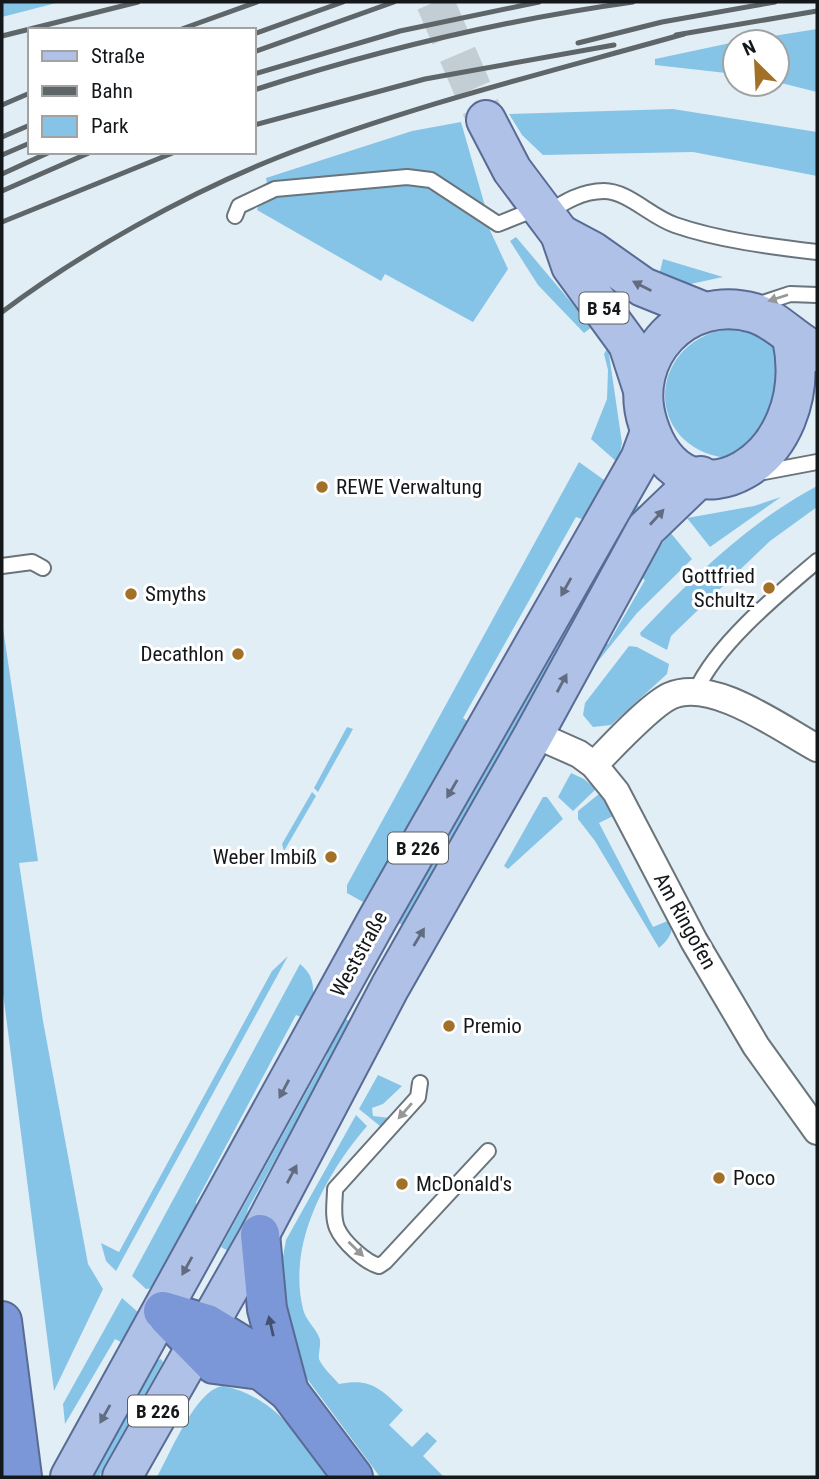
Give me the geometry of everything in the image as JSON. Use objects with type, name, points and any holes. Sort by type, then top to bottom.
[{"type":"highway","points":[[260,1234],[275,1381]]},
{"type":"highway","points":[[163,1311],[201,1335],[243,1346],[354,1477]]},
{"type":"highway","points":[[2,1321],[22,1477]]},
{"type":"main road","name":"B 54","points":[[485,120],[500,151],[548,218],[571,266],[628,344],[642,387]]},
{"type":"main road","name":"B 54","points":[[548,218],[643,288],[723,311],[766,318],[804,345],[802,357],[809,380],[812,421],[790,452],[764,472],[733,480],[701,476],[667,456],[650,432],[643,410],[642,387],[646,367],[661,341],[686,320],[723,311]]},
{"type":"main road","name":"Weststraße","points":[[70,1477],[384,908],[640,459],[650,432]]},
{"type":"main road","name":"Weststraße","points":[[122,1477],[260,1234],[390,987],[534,734],[646,529],[701,476]]},
{"type":"street","points":[[594,765],[667,697],[696,691],[730,701],[817,748]]},
{"type":"street","name":"Am Ringofen","points":[[534,734],[565,746],[594,765],[616,792],[694,941],[756,1046],[817,1131]]},
{"type":"lane","points":[[235,216],[239,206],[275,189],[407,177],[431,180],[498,224],[548,218],[570,198],[605,191],[626,195],[647,213],[676,226],[817,252]]},
{"type":"lane","points":[[723,311],[790,294],[817,295]]},
{"type":"lane","points":[[764,472],[817,461]]},
{"type":"lane","points":[[696,691],[705,671],[775,596],[817,561]]},
{"type":"lane","points":[[2,566],[32,562],[43,568]]},
{"type":"lane","points":[[420,1083],[418,1097],[335,1189],[337,1230],[349,1243],[371,1264],[379,1266],[488,1151]]},
{"type":"green space","points":[[2,2],[60,2],[2,17]]},
{"type":"green space","points":[[817,29],[817,92],[791,86],[791,33]]},
{"type":"green space","points":[[721,45],[721,72],[655,65],[655,59]]},
{"type":"green space","points":[[673,109],[817,132],[817,176],[693,152],[543,155],[522,135],[509,114]]},
{"type":"green space","points":[[461,122],[487,213],[436,175],[424,172],[267,183],[266,178],[412,131]]},
{"type":"green space","points":[[408,183],[427,185],[488,226],[508,269],[473,322],[385,274],[381,281],[257,210],[260,200],[301,192]]},
{"type":"green space","points":[[516,237],[592,327],[584,333],[538,285],[510,241]]},
{"type":"green space","points":[[663,259],[723,277],[681,286],[657,284]]},
{"type":"green space","points":[[725,329],[755,334],[779,351],[790,417],[725,458],[699,450],[680,435],[669,416],[665,395],[669,374],[680,354],[699,339]]},
{"type":"green space","points":[[608,347],[622,443],[618,463],[591,439],[607,399],[608,370],[604,354]]},
{"type":"green space","points":[[579,462],[607,482],[584,520],[576,517],[463,718],[470,723],[363,902],[347,893],[347,885]]},
{"type":"green space","points":[[817,486],[817,507],[770,541],[671,636],[667,650],[641,636],[640,633],[660,612],[722,552],[768,517]]},
{"type":"green space","points":[[781,497],[710,547],[687,518],[754,506]]},
{"type":"green space","points":[[633,502],[641,508],[557,648],[520,733],[410,930],[394,920]]},
{"type":"green space","points":[[670,532],[692,559],[637,613],[586,676],[602,642],[608,644],[645,580],[640,576]]},
{"type":"green space","points":[[2,622],[38,861],[19,863],[43,1021],[88,1264],[103,1289],[54,1391],[2,985]]},
{"type":"green space","points":[[629,646],[637,647],[669,664],[667,674],[611,725],[593,727],[583,715],[585,703]]},
{"type":"green space","points":[[347,727],[353,729],[318,792],[314,788]]},
{"type":"green space","points":[[571,773],[596,789],[573,811],[558,797]]},
{"type":"green space","points":[[312,792],[316,796],[284,851],[282,844]]},
{"type":"green space","points":[[599,794],[615,815],[599,823],[653,927],[670,920],[670,936],[659,948],[595,841],[578,819],[578,811]]},
{"type":"green space","points":[[543,797],[547,797],[563,819],[508,869],[504,866]]},
{"type":"green space","points":[[288,956],[116,1271],[106,1261],[101,1243],[119,1252],[272,971]]},
{"type":"green space","points":[[300,964],[310,976],[313,990],[306,1019],[296,1015],[196,1202],[197,1215],[159,1287],[146,1289],[132,1276]]},
{"type":"green space","points":[[337,1014],[351,1022],[248,1209],[244,1226],[230,1252],[221,1247],[327,1055]]},
{"type":"green space","points":[[378,1075],[402,1086],[383,1104],[372,1108],[373,1116],[390,1118],[380,1126],[359,1109]]},
{"type":"green space","points":[[356,1115],[367,1126],[337,1166],[305,1235],[299,1284],[303,1309],[319,1337],[319,1359],[325,1369],[339,1384],[360,1383],[375,1387],[403,1410],[389,1425],[412,1447],[427,1432],[437,1441],[423,1456],[444,1477],[380,1477],[302,1372],[276,1264],[282,1262],[286,1240]]},
{"type":"green space","points":[[122,1298],[139,1313],[127,1345],[115,1339],[65,1424],[63,1404]]},
{"type":"green space","points":[[161,1359],[163,1362],[99,1477],[87,1477],[155,1361]]},
{"type":"green space","points":[[223,1386],[241,1391],[272,1409],[298,1434],[332,1477],[157,1477],[194,1410],[203,1398]]},
{"type":"tunnel","points":[[435,2],[486,120]]},
{"type":"railway","points":[[34,28],[138,2]]},
{"type":"railway","points":[[185,28],[257,2]]},
{"type":"railway","points":[[256,33],[343,2]]},
{"type":"railway","points":[[256,51],[394,2]]},
{"type":"railway","points":[[256,73],[400,31],[539,2]]},
{"type":"railway","points":[[256,89],[347,62],[489,27],[633,2]]},
{"type":"railway","points":[[578,43],[662,22],[775,2]]},
{"type":"railway","points":[[676,35],[817,11]]},
{"type":"railway","points":[[2,36],[28,30]]},
{"type":"railway","points":[[2,312],[100,246],[208,188],[279,157],[429,106],[684,34]]},
{"type":"railway","points":[[256,124],[425,79],[614,45]]},
{"type":"railway","points":[[2,105],[28,94]]},
{"type":"railway","points":[[2,137],[28,126]]},
{"type":"railway","points":[[2,155],[28,144]]},
{"type":"railway","points":[[2,174],[46,154]]},
{"type":"railway","points":[[2,191],[86,154]]},
{"type":"railway","points":[[2,222],[170,154]]},
{"type":"place","name":"REWE Verwaltung","points":[[322,487]]},
{"type":"place","name":"Gottfried Schultz","points":[[769,588]]},
{"type":"place","name":"Smyths","points":[[131,594]]},
{"type":"place","name":"Decathlon","points":[[238,654]]},
{"type":"place","name":"Weber Imbiß","points":[[331,857]]},
{"type":"place","name":"Premio","points":[[449,1026]]},
{"type":"place","name":"Poco","points":[[719,1178]]},
{"type":"place","name":"McDonald's","points":[[402,1184]]}]
